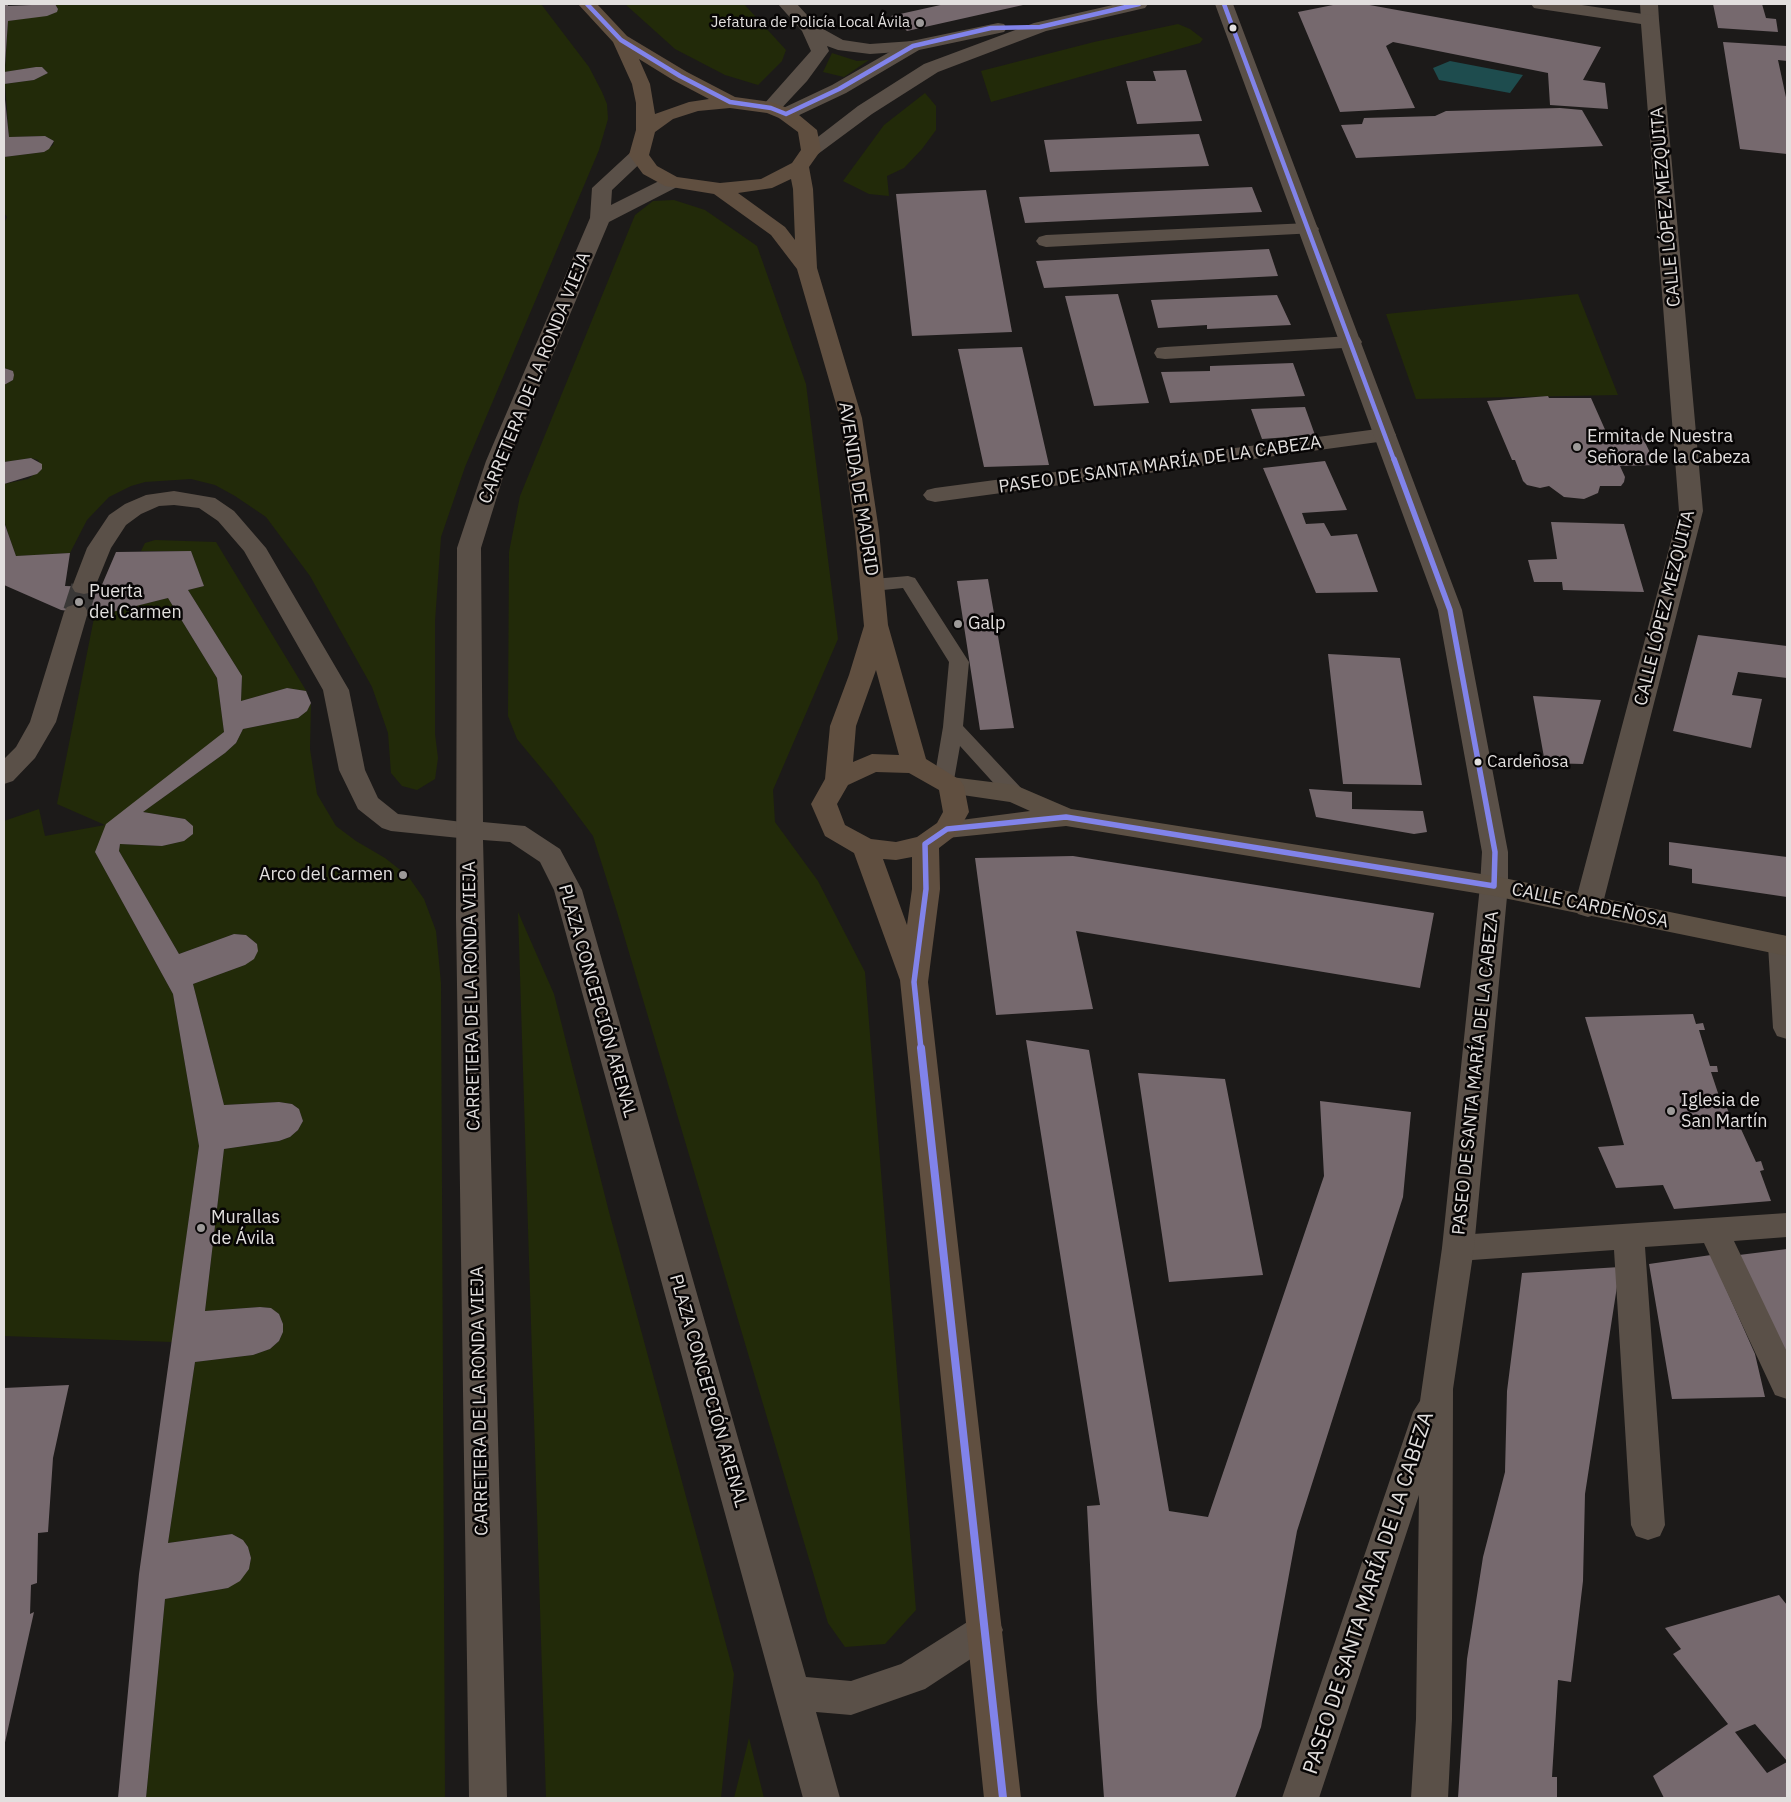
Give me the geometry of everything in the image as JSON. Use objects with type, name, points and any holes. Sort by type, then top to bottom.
[{"type":"highway","points":[[587,4],[621,40],[680,76],[730,102],[779,111],[808,130],[811,150],[799,167],[765,184],[720,189],[672,182],[650,170],[639,155],[646,130],[645,103],[641,84],[621,40]]},
{"type":"highway","points":[[646,130],[666,115],[688,108],[730,102]]},
{"type":"highway","name":"AVENIDA DE MADRID","points":[[799,167],[803,189],[806,268],[851,418],[873,585],[876,625],[914,764]]},
{"type":"highway","name":"AVENIDA DE MADRID","points":[[720,189],[778,230],[806,268]]},
{"type":"highway","name":"AVENIDA DE MADRID","points":[[838,779],[843,726],[862,675],[876,625]]},
{"type":"highway","points":[[872,762],[914,764],[947,783],[956,812],[947,829],[925,844],[896,851],[865,848],[834,830],[824,804],[838,779],[872,762]]},
{"type":"highway","points":[[925,844],[926,888],[914,982],[1003,1798]]},
{"type":"highway","points":[[865,848],[914,982]]},
{"type":"main road","name":"CALLE CARDEÑOSA","points":[[947,783],[1015,794],[1066,816],[1494,886],[1588,907],[1785,946]]},
{"type":"main road","name":"CALLE CARDEÑOSA","points":[[947,829],[1066,816]]},
{"type":"street","points":[[787,4],[810,29],[838,45],[870,49],[913,46],[991,28],[1040,27]]},
{"type":"street","points":[[811,150],[865,110],[930,68],[1040,27],[1139,4]]},
{"type":"street","name":"PASEO DE SANTA MARÍA DE LA CABEZA","points":[[1224,4],[1450,610],[1495,852],[1494,886],[1458,1248],[1437,1389],[1434,1719],[1430,1798]]},
{"type":"street","points":[[1540,4],[1650,12]]},
{"type":"street","name":"CALLE LÓPEZ MEZQUITA","points":[[1588,907],[1691,511],[1650,12]]},
{"type":"street","points":[[779,111],[800,77],[820,51],[810,29]]},
{"type":"street","points":[[779,111],[839,89],[913,46]]},
{"type":"street","name":"CARRETERA DE LA RONDA VIEJA","points":[[488,1798],[469,830],[469,548],[497,461],[600,218],[602,188],[639,155]]},
{"type":"street","points":[[600,218],[672,182]]},
{"type":"street","points":[[1046,241],[1308,229]]},
{"type":"street","points":[[1165,353],[1350,342]]},
{"type":"street","name":"PASEO DE SANTA MARÍA DE LA CABEZA","points":[[936,495],[1385,435]]},
{"type":"street","name":"PLAZA CONCEPCIÓN ARENAL","points":[[84,587],[99,548],[117,520],[133,509],[154,500],[174,498],[207,503],[226,516],[254,548],[336,690],[352,770],[368,803],[391,822],[516,833],[550,856],[568,890],[822,1798]]},
{"type":"street","points":[[4,775],[26,752],[43,722],[76,612]]},
{"type":"street","points":[[1785,946],[1787,1028]]},
{"type":"street","name":"PASEO DE SANTA MARÍA DE LA CABEZA","points":[[1458,1248],[1787,1225]]},
{"type":"street","points":[[1713,1230],[1787,1385]]},
{"type":"street","points":[[1629,1236],[1648,1525]]},
{"type":"street","name":"PASEO DE SANTA MARÍA DE LA CABEZA","points":[[1301,1798],[1437,1389]]},
{"type":"street","points":[[793,1693],[851,1698],[912,1677],[985,1630]]},
{"type":"lane","points":[[873,585],[908,582],[959,662],[947,783]]},
{"type":"lane","points":[[953,727],[1015,794]]},
{"type":"green space","points":[[55,4],[541,4],[589,67],[602,92],[607,104],[608,119],[599,150],[465,467],[441,537],[435,621],[435,734],[438,758],[435,779],[417,790],[402,786],[391,773],[388,733],[372,687],[310,576],[266,517],[235,496],[215,485],[191,479],[145,482],[131,486],[109,497],[87,520],[70,553],[16,556],[4,521],[4,484],[28,479],[42,469],[38,460],[31,458],[4,462],[4,385],[13,380],[13,371],[4,368],[4,223],[7,217],[4,213],[4,157],[44,152],[53,145],[54,141],[45,136],[9,137],[5,84],[34,80],[48,73],[42,67],[5,72],[8,21],[53,14],[58,9]]},
{"type":"green space","points":[[625,4],[744,4],[786,50],[782,61],[758,85],[725,75],[675,49]]},
{"type":"green space","points":[[1178,24],[1190,29],[1203,39],[1200,43],[991,102],[981,71],[1094,42]]},
{"type":"green space","points":[[832,53],[857,61],[869,60],[844,77],[823,72]]},
{"type":"green space","points":[[925,93],[936,106],[936,130],[922,149],[904,168],[887,176],[889,196],[869,194],[843,181],[884,125]]},
{"type":"green space","points":[[674,200],[705,210],[757,246],[806,384],[838,639],[773,790],[775,822],[818,881],[865,972],[916,1610],[885,1644],[845,1647],[828,1623],[593,836],[552,781],[517,739],[508,716],[509,552],[520,496],[635,215],[653,201]]},
{"type":"green space","points":[[1578,294],[1618,395],[1416,399],[1386,314]]},
{"type":"green space","points":[[155,540],[216,542],[310,697],[306,691],[287,688],[241,701],[242,676],[188,590],[204,586],[191,551],[141,551],[145,543]]},
{"type":"green space","points":[[168,598],[217,678],[224,732],[95,852],[173,994],[199,1146],[172,1342],[4,1336],[4,821],[39,809],[45,836],[105,825],[57,804],[95,613],[104,614]]},
{"type":"green space","points":[[311,703],[310,749],[317,794],[336,826],[356,841],[385,858],[408,876],[424,899],[436,931],[441,983],[445,1798],[146,1798],[165,1599],[228,1588],[249,1569],[251,1558],[248,1547],[243,1540],[232,1534],[168,1543],[195,1362],[253,1355],[270,1349],[279,1341],[283,1332],[283,1324],[279,1314],[270,1308],[205,1311],[224,1149],[279,1141],[290,1137],[298,1130],[303,1121],[299,1109],[292,1104],[279,1102],[224,1105],[193,984],[245,965],[257,944],[246,935],[234,934],[179,954],[119,851],[120,844],[162,846],[184,841],[193,834],[193,826],[185,819],[143,812],[225,753],[236,743],[243,729],[298,718],[307,711]]},
{"type":"green space","points":[[518,912],[554,994],[609,1212],[734,1674],[721,1798],[546,1798]]},
{"type":"green space","points":[[749,1738],[764,1798],[734,1798]]},
{"type":"water","points":[[1450,61],[1523,75],[1510,93],[1439,80],[1433,68]]},
{"type":"building","points":[[4,4],[8,4],[8,6],[55,4],[58,9],[57,12],[47,16],[8,21],[5,65]]},
{"type":"building","name":"Jefatura de Policía Local Ávila","points":[[945,4],[1023,5],[907,31],[891,16]]},
{"type":"building","points":[[1338,4],[1364,4],[1601,47],[1583,80],[1605,83],[1608,109],[1550,105],[1548,73],[1393,42],[1386,46],[1415,108],[1340,112],[1298,12]]},
{"type":"building","points":[[1713,4],[1762,4],[1766,18],[1776,19],[1778,32],[1718,28]]},
{"type":"building","points":[[1723,42],[1787,46],[1787,61],[1778,60],[1787,102],[1787,154],[1740,149]]},
{"type":"building","points":[[42,67],[48,73],[34,80],[4,84],[4,72]]},
{"type":"building","points":[[1186,70],[1202,121],[1137,124],[1126,81],[1156,81],[1153,71]]},
{"type":"building","points":[[4,90],[9,137],[45,136],[54,141],[49,149],[44,152],[4,157]]},
{"type":"building","points":[[1560,108],[1582,110],[1603,146],[1356,158],[1341,125],[1362,124],[1364,118],[1435,116],[1446,111]]},
{"type":"building","points":[[1199,134],[1209,166],[1050,172],[1044,140]]},
{"type":"building","points":[[1252,187],[1262,212],[1025,223],[1019,197]]},
{"type":"building","points":[[986,190],[1012,332],[912,336],[896,194]]},
{"type":"building","points":[[1269,249],[1278,276],[1044,288],[1036,261]]},
{"type":"building","points":[[1118,294],[1149,403],[1094,406],[1065,296]]},
{"type":"building","points":[[1277,295],[1291,325],[1207,329],[1207,325],[1158,328],[1151,300]]},
{"type":"building","points":[[1022,347],[1049,465],[984,467],[958,349]]},
{"type":"building","points":[[1293,363],[1305,396],[1170,403],[1161,372],[1210,371],[1210,366]]},
{"type":"building","points":[[4,368],[13,371],[14,375],[13,380],[4,385]]},
{"type":"building","name":"Ermita de Nuestra Señora de la Cabeza","points":[[1548,396],[1549,398],[1591,398],[1607,434],[1640,432],[1656,465],[1620,466],[1625,477],[1621,486],[1600,486],[1598,493],[1584,499],[1564,497],[1549,486],[1540,488],[1527,485],[1523,481],[1515,460],[1512,460],[1487,401]]},
{"type":"building","points":[[1305,407],[1315,435],[1262,439],[1251,409]]},
{"type":"building","points":[[31,458],[42,464],[42,469],[37,474],[4,484],[4,462]]},
{"type":"building","points":[[1325,461],[1347,510],[1302,513],[1306,524],[1324,523],[1331,536],[1357,534],[1378,592],[1316,593],[1263,468]]},
{"type":"building","name":"Murallas de Ávila","points":[[4,522],[16,556],[70,553],[65,586],[101,587],[116,552],[191,551],[204,586],[188,590],[242,676],[241,701],[287,688],[306,691],[311,703],[307,711],[298,718],[243,729],[236,743],[225,753],[143,812],[185,819],[193,826],[193,834],[184,841],[162,846],[120,844],[119,851],[179,954],[234,934],[246,935],[257,944],[258,951],[254,959],[245,965],[193,984],[224,1105],[279,1102],[292,1104],[299,1109],[303,1121],[298,1130],[290,1137],[279,1141],[224,1149],[205,1311],[271,1308],[279,1314],[283,1324],[283,1332],[279,1341],[270,1349],[253,1355],[195,1362],[168,1543],[232,1534],[243,1540],[248,1547],[251,1558],[249,1569],[240,1581],[228,1588],[165,1599],[146,1798],[118,1798],[139,1574],[199,1146],[173,994],[95,852],[106,824],[224,732],[217,678],[168,598],[104,614],[76,612],[61,610],[4,585]]},
{"type":"building","points":[[1551,522],[1624,524],[1644,592],[1563,590],[1562,582],[1534,582],[1528,560],[1557,559]]},
{"type":"building","points":[[988,579],[1014,728],[980,730],[957,581]]},
{"type":"building","points":[[1698,635],[1787,646],[1787,678],[1738,672],[1732,695],[1762,699],[1751,748],[1673,731]]},
{"type":"building","points":[[1328,654],[1400,658],[1422,785],[1343,784]]},
{"type":"building","points":[[1533,696],[1601,700],[1583,764],[1545,763]]},
{"type":"building","points":[[1309,789],[1352,792],[1352,809],[1423,811],[1427,832],[1414,834],[1316,817]]},
{"type":"building","points":[[1669,842],[1787,857],[1787,897],[1692,883],[1692,869],[1669,865]]},
{"type":"building","points":[[1073,856],[1434,913],[1420,988],[1076,931],[1093,1009],[996,1015],[975,858]]},
{"type":"building","name":"Iglesia de San Martín","points":[[1693,1014],[1696,1024],[1703,1023],[1705,1030],[1699,1030],[1710,1066],[1717,1066],[1718,1072],[1711,1072],[1723,1108],[1727,1108],[1730,1115],[1724,1115],[1727,1129],[1741,1129],[1756,1162],[1761,1161],[1764,1170],[1760,1171],[1771,1201],[1674,1209],[1663,1185],[1616,1188],[1598,1147],[1624,1145],[1585,1017]]},
{"type":"building","points":[[1026,1040],[1089,1050],[1169,1511],[1208,1517],[1324,1176],[1320,1101],[1411,1112],[1403,1197],[1297,1531],[1261,1727],[1235,1798],[1104,1798],[1087,1506],[1100,1505]]},
{"type":"building","points":[[1138,1073],[1225,1079],[1263,1275],[1169,1282]]},
{"type":"building","points":[[1787,1249],[1787,1354],[1739,1255]]},
{"type":"building","points":[[1711,1255],[1755,1354],[1765,1397],[1672,1399],[1649,1264]]},
{"type":"building","points":[[1620,1267],[1585,1494],[1583,1581],[1571,1682],[1558,1680],[1552,1777],[1557,1777],[1557,1798],[1458,1798],[1467,1659],[1483,1557],[1505,1472],[1507,1391],[1522,1273]]},
{"type":"building","points":[[69,1385],[53,1458],[48,1532],[38,1533],[37,1583],[31,1585],[30,1614],[34,1612],[4,1747],[4,1388]]},
{"type":"building","points":[[1779,1595],[1787,1605],[1787,1761],[1755,1724],[1735,1732],[1767,1773],[1787,1762],[1787,1798],[1664,1798],[1653,1776],[1728,1724],[1673,1654],[1681,1649],[1665,1628]]},
{"type":"tunnel","points":[[76,612],[84,587]]},
{"type":"transit line","points":[[587,4],[621,40],[680,76],[730,102],[771,108],[786,114],[839,89],[913,46],[991,28],[1040,27],[1139,4]]},
{"type":"transit line","points":[[1003,1798],[914,982],[926,889],[925,844],[947,829],[1066,817],[1494,886],[1495,852],[1450,610],[1224,4]]},
{"type":"place","name":"Jefatura de Policía Local Ávila","points":[[920,23]]},
{"type":"place","name":"Ermita de Nuestra Señora de la Cabeza","points":[[1577,447]]},
{"type":"place","name":"Puerta del Carmen","points":[[79,602]]},
{"type":"place","name":"Galp","points":[[958,624]]},
{"type":"place","name":"Cardeñosa","points":[[1478,762]]},
{"type":"place","name":"Arco del Carmen","points":[[403,875]]},
{"type":"place","name":"Iglesia de San Martín","points":[[1671,1111]]},
{"type":"place","name":"Murallas de Ávila","points":[[201,1228]]}]
